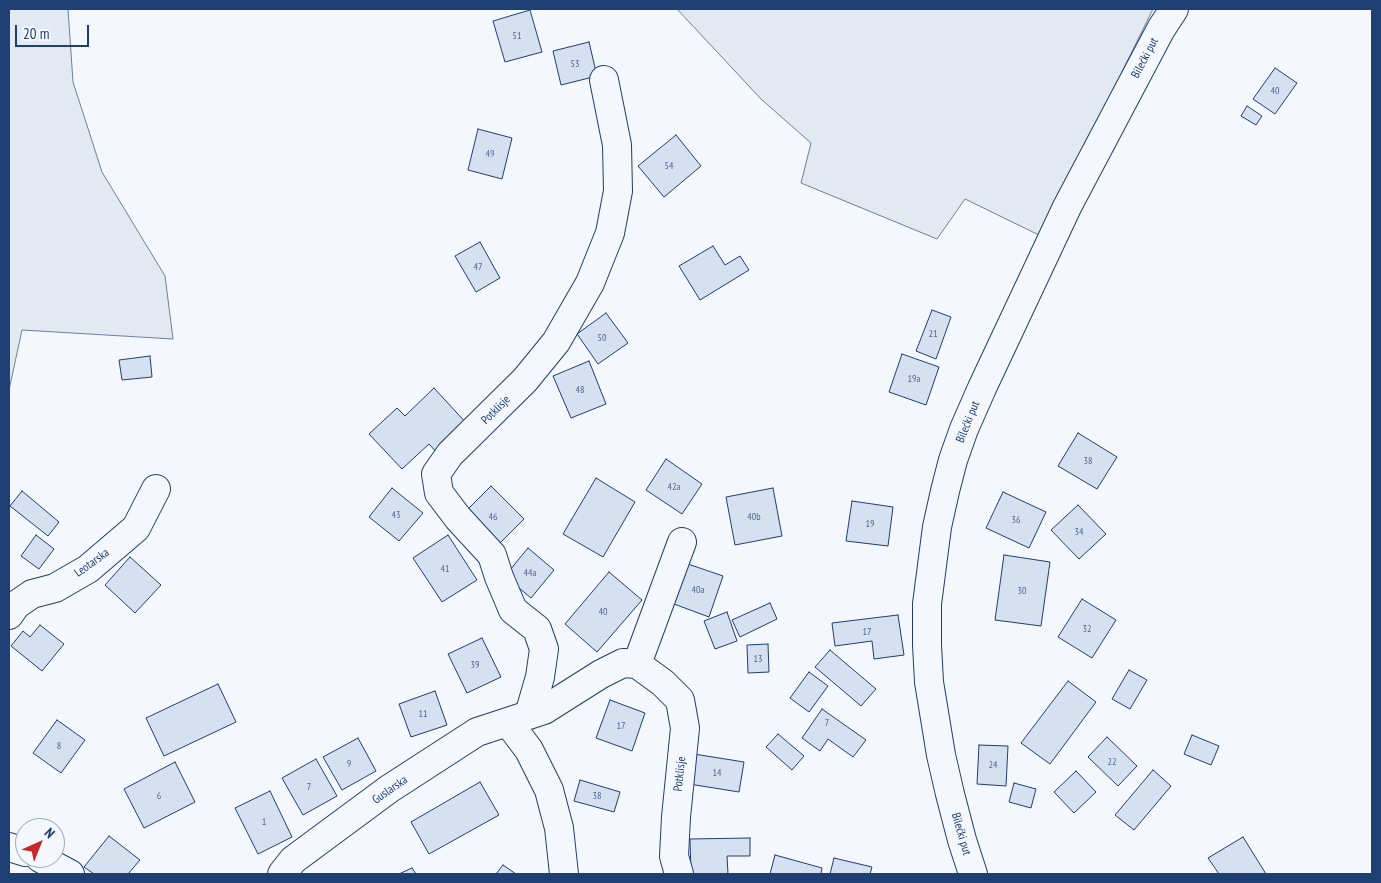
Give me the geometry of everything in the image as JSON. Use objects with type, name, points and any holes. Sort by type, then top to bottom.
[{"type":"street","name":"Bilećki put","points":[[973,874],[962,840],[945,771],[929,682],[927,604],[937,527],[945,491],[964,429],[1058,225],[1111,122],[1174,9]]},
{"type":"street","name":"Potklisje","points":[[519,718],[540,677],[544,649],[537,629],[514,610],[499,577],[492,555],[439,494],[436,474],[450,454],[532,372],[556,342],[590,283],[610,234],[618,191],[617,145],[604,80]]},
{"type":"street","name":"Leotarska","points":[[9,615],[16,605],[32,594],[55,588],[88,569],[136,528],[156,489]]},
{"type":"street","points":[[637,664],[682,542]]},
{"type":"street","name":"Guslarska","points":[[282,874],[293,860],[389,789],[477,732],[544,710],[623,663],[637,664]]},
{"type":"street","name":"Potklisje","points":[[637,664],[663,683],[680,700],[685,728],[674,856],[679,874]]},
{"type":"street","points":[[519,718],[529,750],[549,790],[559,828],[564,874]]},
{"type":"street","points":[[59,868],[70,874]]},
{"type":"shaded area","points":[[9,9],[68,9],[73,82],[102,172],[165,276],[173,339],[22,330],[9,390]]},
{"type":"shaded area","points":[[677,9],[1153,9],[1041,236],[965,199],[937,239],[801,183],[811,143],[761,99]]},
{"type":"building","points":[[530,10],[542,52],[505,62],[493,21]]},
{"type":"building","points":[[589,42],[597,76],[561,85],[553,51]]},
{"type":"building","points":[[1275,68],[1297,83],[1275,114],[1253,99]]},
{"type":"building","points":[[1247,106],[1262,116],[1256,125],[1241,116]]},
{"type":"building","points":[[478,129],[512,138],[502,179],[468,170]]},
{"type":"building","points":[[676,135],[701,166],[664,197],[638,166]]},
{"type":"building","points":[[480,242],[500,278],[476,292],[455,256]]},
{"type":"building","points":[[713,246],[725,265],[740,256],[749,270],[700,300],[679,266]]},
{"type":"building","points":[[932,310],[951,317],[936,359],[916,351]]},
{"type":"building","points":[[606,313],[628,343],[598,364],[577,334]]},
{"type":"building","points":[[902,354],[939,367],[926,405],[889,392]]},
{"type":"building","points":[[150,356],[152,377],[122,380],[119,360]]},
{"type":"building","points":[[589,361],[606,404],[571,418],[553,376]]},
{"type":"building","points":[[434,388],[468,425],[438,454],[429,444],[402,469],[369,434],[397,408],[405,416]]},
{"type":"building","points":[[1078,433],[1117,457],[1097,489],[1058,466]]},
{"type":"building","points":[[666,459],[702,484],[682,514],[646,490]]},
{"type":"building","points":[[596,478],[635,502],[603,557],[563,534]]},
{"type":"building","points":[[491,486],[524,519],[496,547],[463,514]]},
{"type":"building","points":[[392,488],[423,513],[399,541],[369,517]]},
{"type":"building","points":[[773,488],[782,536],[735,545],[726,497]]},
{"type":"building","points":[[22,491],[59,522],[48,536],[10,506]]},
{"type":"building","points":[[1003,492],[1046,512],[1029,548],[986,528]]},
{"type":"building","points":[[852,501],[893,507],[888,546],[846,541]]},
{"type":"building","points":[[1078,505],[1106,534],[1079,559],[1051,530]]},
{"type":"building","points":[[36,535],[54,549],[39,569],[21,556]]},
{"type":"building","points":[[448,535],[477,580],[442,602],[413,558]]},
{"type":"building","points":[[528,548],[554,570],[531,598],[505,576]]},
{"type":"building","points":[[1004,555],[1050,562],[1041,626],[995,620]]},
{"type":"building","points":[[130,557],[161,585],[135,613],[105,585]]},
{"type":"building","points":[[688,564],[723,576],[709,617],[674,604]]},
{"type":"building","points":[[609,572],[642,600],[597,652],[565,624]]},
{"type":"building","points":[[1082,599],[1116,620],[1092,658],[1058,637]]},
{"type":"building","points":[[770,603],[777,619],[740,637],[732,620]]},
{"type":"building","points":[[727,612],[737,641],[715,649],[704,621]]},
{"type":"building","points":[[898,615],[904,655],[874,659],[872,641],[835,646],[832,623]]},
{"type":"building","points":[[40,625],[64,644],[42,671],[11,646],[23,631],[30,637]]},
{"type":"building","points":[[482,638],[501,677],[467,693],[448,654]]},
{"type":"building","points":[[768,644],[769,672],[748,673],[747,645]]},
{"type":"building","points":[[830,650],[876,689],[861,706],[815,667]]},
{"type":"building","points":[[1129,670],[1147,680],[1130,709],[1112,699]]},
{"type":"building","points":[[809,672],[828,686],[809,712],[790,698]]},
{"type":"building","points":[[1068,681],[1096,702],[1050,764],[1021,743]]},
{"type":"building","points":[[218,684],[236,722],[164,756],[146,718]]},
{"type":"building","points":[[435,691],[447,725],[411,737],[399,704]]},
{"type":"building","points":[[610,700],[645,713],[632,751],[596,738]]},
{"type":"building","points":[[822,709],[866,740],[853,757],[828,739],[820,751],[802,738]]},
{"type":"building","points":[[57,720],[85,740],[61,773],[33,753]]},
{"type":"building","points":[[778,734],[804,756],[792,770],[766,747]]},
{"type":"building","points":[[1192,735],[1219,746],[1211,765],[1184,754]]},
{"type":"building","points":[[1107,737],[1137,766],[1118,786],[1088,757]]},
{"type":"building","points":[[358,738],[376,771],[342,790],[323,757]]},
{"type":"building","points":[[979,745],[1008,746],[1006,786],[977,784]]},
{"type":"building","points":[[694,754],[744,762],[739,792],[689,784]]},
{"type":"building","points":[[316,759],[337,796],[303,815],[282,778]]},
{"type":"building","points":[[175,762],[195,802],[144,828],[124,789]]},
{"type":"building","points":[[1153,770],[1171,786],[1134,830],[1115,815]]},
{"type":"building","points":[[1076,771],[1096,792],[1074,813],[1054,792]]},
{"type":"building","points":[[580,780],[620,792],[614,812],[574,801]]},
{"type":"building","points":[[480,782],[499,815],[429,854],[411,822]]},
{"type":"building","points":[[1014,783],[1036,789],[1031,808],[1009,802]]},
{"type":"building","points":[[270,791],[292,837],[258,854],[235,808]]},
{"type":"building","points":[[109,836],[140,860],[128,874],[94,874],[84,867]]},
{"type":"building","points":[[1243,837],[1266,874],[1219,874],[1208,858]]},
{"type":"building","points":[[750,838],[750,856],[727,856],[728,874],[691,874],[690,839]]},
{"type":"building","points":[[775,855],[822,868],[821,874],[770,874]]},
{"type":"building","points":[[834,858],[872,867],[870,874],[830,874]]},
{"type":"building","points":[[503,865],[516,874],[496,874]]},
{"type":"building","points":[[412,868],[416,874],[399,874]]}]
